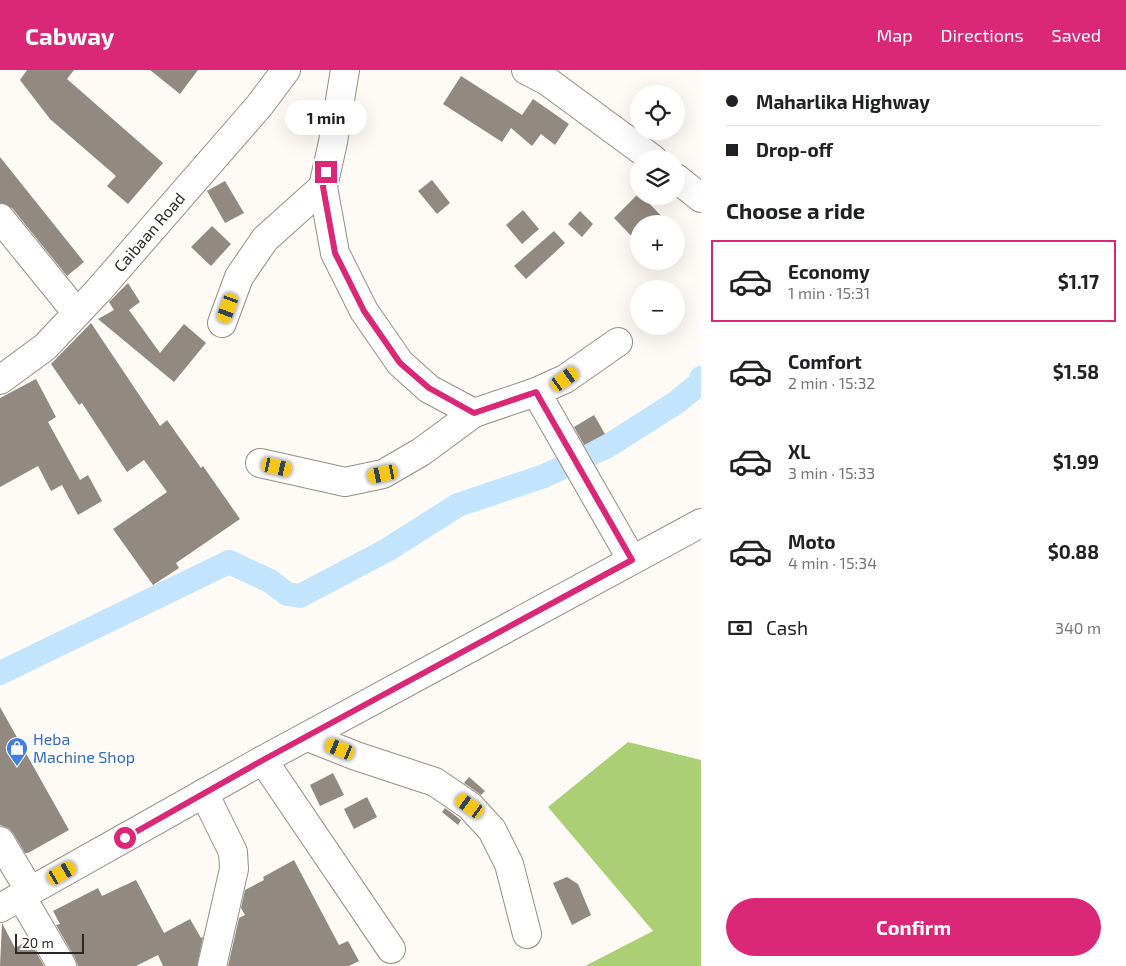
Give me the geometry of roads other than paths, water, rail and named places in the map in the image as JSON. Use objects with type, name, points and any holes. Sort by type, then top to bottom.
[{"type":"main road","name":"Caibaan Road","points":[[0,380],[45,347],[98,291],[259,106],[286,70]]},
{"type":"main road","points":[[344,70],[333,142],[323,187],[335,253],[364,311],[400,363],[429,388],[474,413]]},
{"type":"main road","points":[[526,70],[547,81],[641,150]]},
{"type":"main road","points":[[685,185],[701,198]]},
{"type":"main road","points":[[222,323],[239,277],[265,239],[323,187]]},
{"type":"main road","points":[[0,218],[77,313]]},
{"type":"main road","points":[[260,463],[345,482],[383,474],[421,452],[474,413],[536,392],[565,379],[618,342]]},
{"type":"main road","points":[[536,392],[632,560]]},
{"type":"main road","points":[[17,898],[263,760],[701,523]]},
{"type":"main road","points":[[308,737],[356,756],[435,782],[470,806],[492,830],[509,864],[527,934]]},
{"type":"main road","points":[[263,760],[391,949]]},
{"type":"main road","points":[[204,793],[233,852],[234,869],[212,966]]},
{"type":"main road","points":[[0,841],[17,898],[62,966]]},
{"type":"waterway","points":[[0,673],[229,562],[270,581],[287,594],[300,596],[387,550],[458,505],[544,476],[608,446],[677,402],[700,383],[701,378]]},
{"type":"place","name":"Heba Machine Shop","points":[[17,767]]}]
